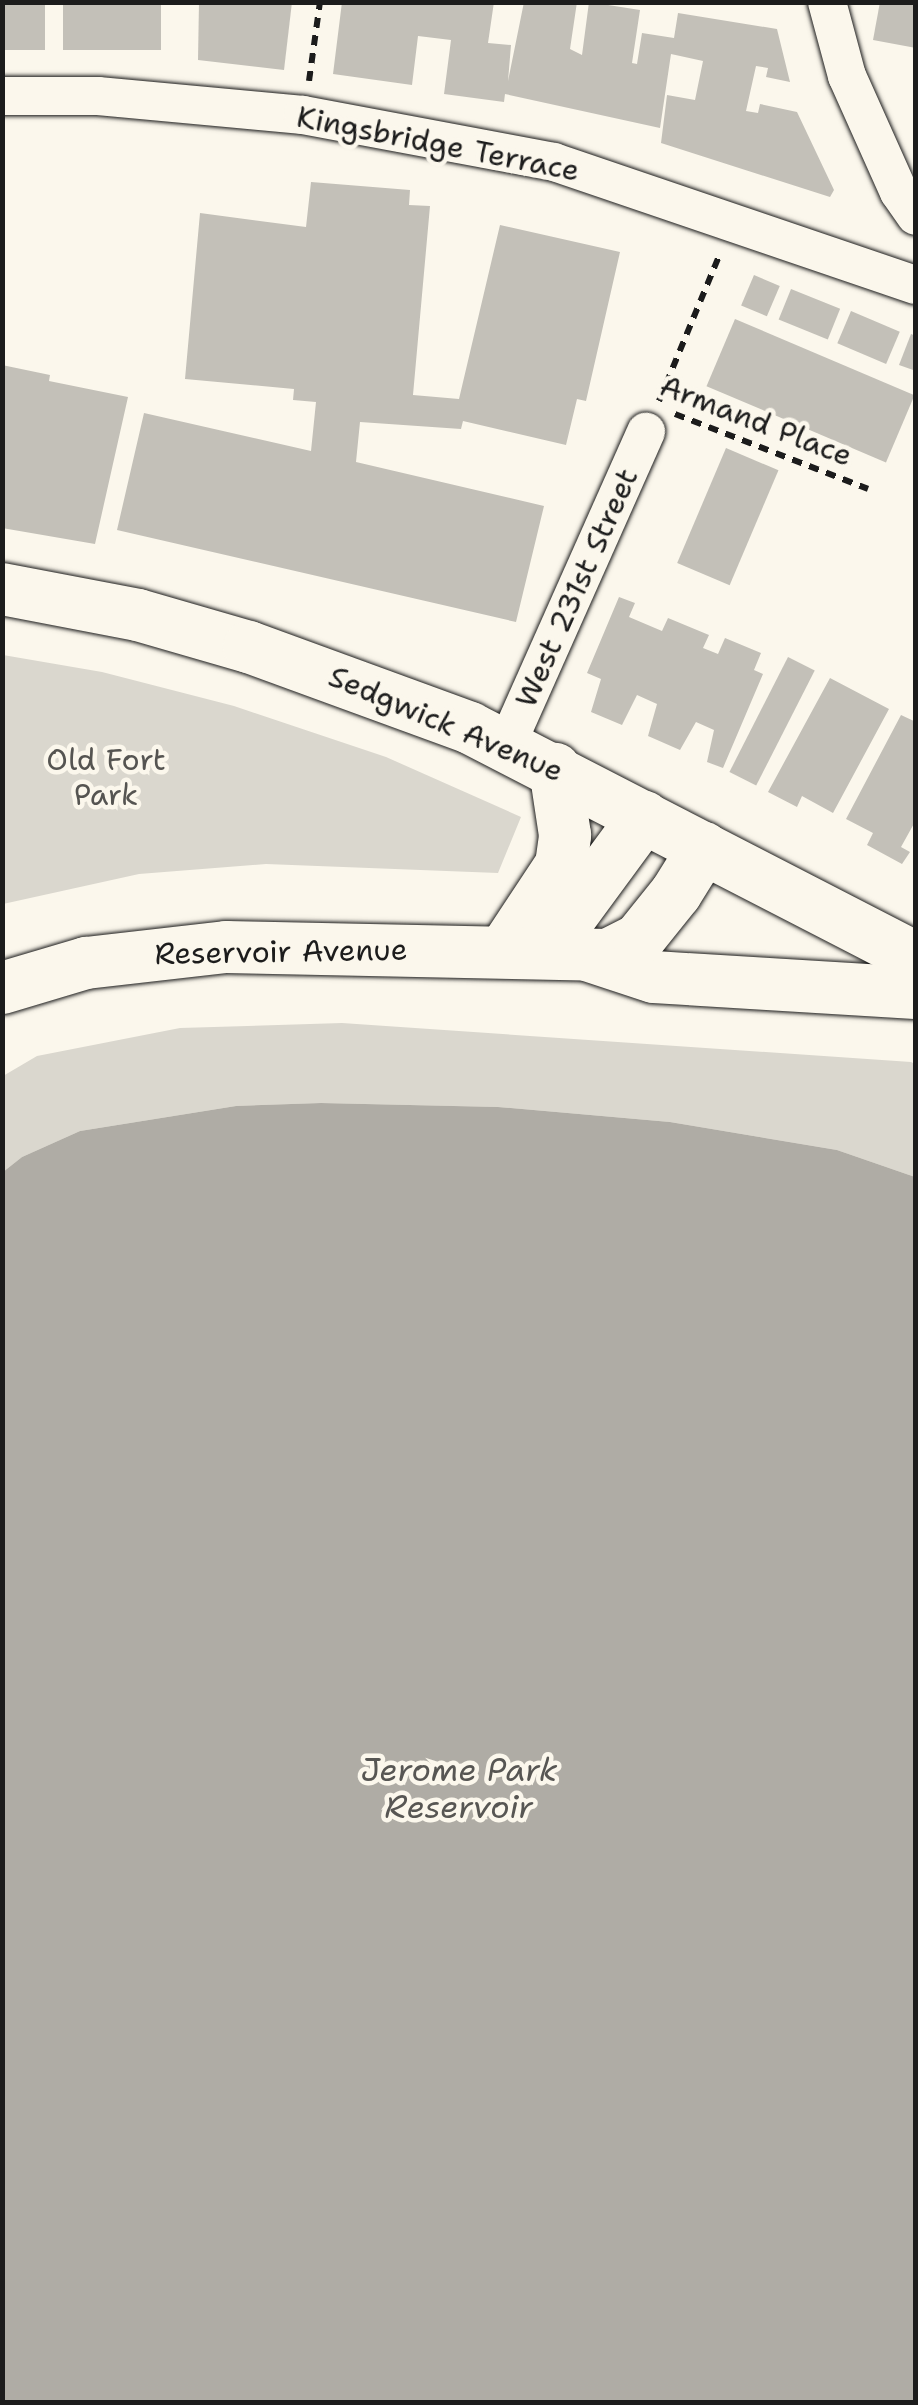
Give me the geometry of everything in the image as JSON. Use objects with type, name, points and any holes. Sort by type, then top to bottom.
[{"type":"street","points":[[827,2],[847,76],[899,192],[916,216]]},
{"type":"street","name":"Kingsbridge Terrace","points":[[2,96],[98,96],[303,115],[554,162],[916,285]]},
{"type":"street","name":"West 231st Street","points":[[507,744],[648,413]]},
{"type":"street","name":"Sedgwick Avenue","points":[[2,589],[138,615],[249,646],[507,744],[916,958]]},
{"type":"street","points":[[546,954],[564,836],[555,769]]},
{"type":"street","points":[[546,954],[644,817]]},
{"type":"street","name":"Reservoir Avenue","points":[[2,988],[86,964],[194,949],[322,946],[546,954],[620,951],[639,939],[676,893],[704,848]]},
{"type":"street","name":"Reservoir Avenue","points":[[546,954],[654,976],[916,993]]},
{"type":"path","points":[[308,90],[320,2]]},
{"type":"path","points":[[648,413],[733,222]]},
{"type":"path","name":"Armand Place","points":[[648,413],[868,489]]},
{"type":"green space","name":"Old Fort Park","points":[[3,655],[102,672],[234,706],[386,757],[521,817],[498,873],[266,864],[139,874],[3,904]]},
{"type":"green space","points":[[342,1023],[911,1062],[915,1064],[915,1177],[837,1150],[670,1122],[498,1107],[321,1103],[236,1106],[80,1131],[22,1157],[3,1172],[3,1076],[37,1056],[180,1028]]},
{"type":"water","name":"Jerome Park Reservoir","points":[[321,1103],[498,1107],[670,1122],[837,1150],[915,1177],[915,2402],[3,2402],[3,1172],[22,1157],[80,1131],[236,1106]]},
{"type":"building","points":[[2,2],[45,2],[45,50],[2,50]]},
{"type":"building","points":[[63,2],[161,2],[161,50],[63,50]]},
{"type":"building","points":[[199,2],[292,2],[284,70],[198,60]]},
{"type":"building","points":[[342,2],[494,2],[488,43],[511,45],[508,81],[524,2],[577,2],[570,49],[582,55],[589,2],[640,10],[632,63],[637,64],[642,33],[674,38],[678,13],[777,29],[790,82],[766,77],[768,68],[756,66],[746,111],[758,113],[760,104],[797,112],[834,190],[830,197],[661,143],[667,95],[695,100],[703,61],[671,54],[660,128],[505,94],[504,102],[444,94],[451,40],[418,36],[412,85],[333,74]]},
{"type":"building","points":[[880,2],[916,2],[916,48],[873,40]]},
{"type":"building","points":[[311,182],[410,190],[409,205],[430,206],[413,395],[459,399],[500,225],[620,252],[586,401],[577,399],[566,445],[463,421],[461,429],[360,422],[356,462],[544,506],[516,622],[117,530],[144,413],[311,451],[316,402],[293,400],[294,389],[185,379],[200,213],[306,227]]},
{"type":"building","points":[[754,275],[780,286],[767,316],[741,305]]},
{"type":"building","points":[[791,289],[840,309],[828,339],[779,320]]},
{"type":"building","points":[[851,311],[900,332],[886,364],[837,343]]},
{"type":"building","points":[[735,319],[914,395],[886,462],[706,386]]},
{"type":"building","points":[[911,334],[916,336],[916,371],[899,365]]},
{"type":"building","points":[[2,365],[50,375],[49,381],[128,397],[95,544],[2,528]]},
{"type":"building","points":[[726,448],[778,470],[730,585],[677,563]]},
{"type":"building","points":[[619,597],[635,603],[629,617],[662,631],[668,618],[709,635],[703,648],[718,654],[725,638],[761,653],[754,670],[763,674],[723,768],[707,762],[714,730],[696,722],[680,750],[648,736],[657,704],[637,695],[622,725],[591,712],[601,679],[587,673]]},
{"type":"building","points":[[788,657],[815,671],[756,786],[729,772]]},
{"type":"building","points":[[830,678],[889,709],[833,813],[802,796],[797,807],[768,792]]},
{"type":"building","points":[[901,715],[916,722],[916,820],[901,847],[910,852],[902,864],[867,845],[873,833],[846,819]]}]
